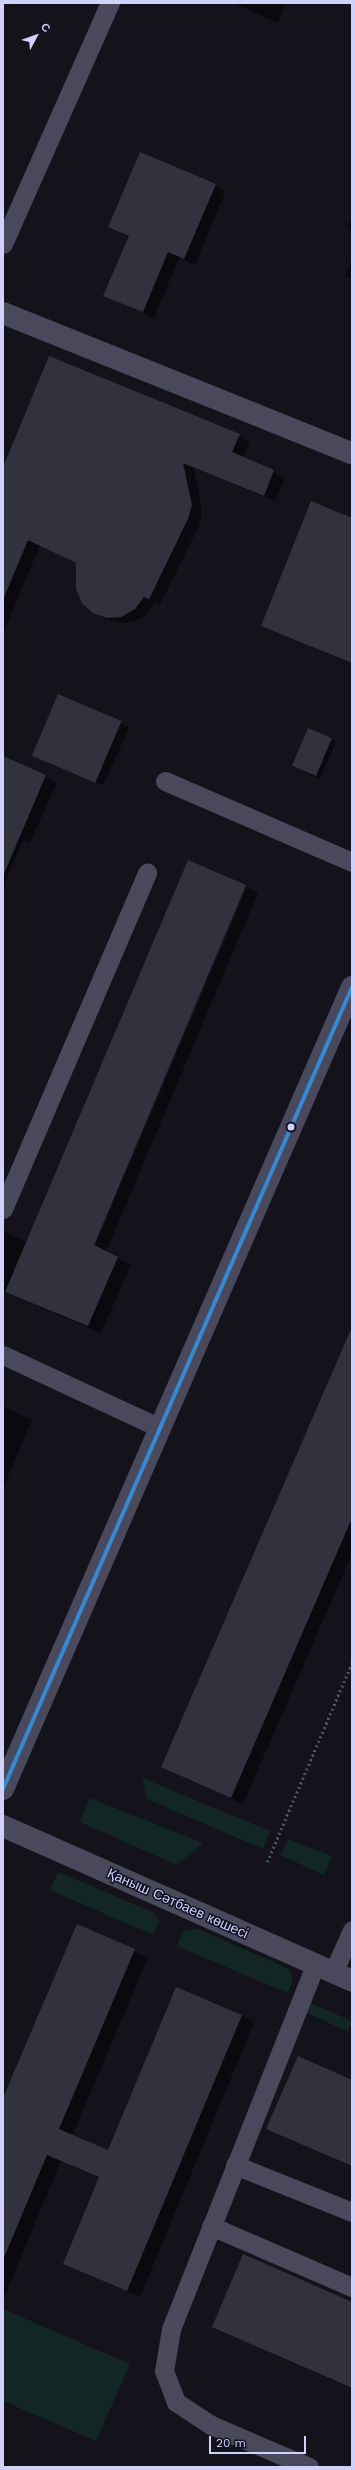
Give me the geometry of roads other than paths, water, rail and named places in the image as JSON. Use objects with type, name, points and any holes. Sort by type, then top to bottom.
[{"type":"street","points":[[3,314],[352,453]]},
{"type":"street","points":[[3,1790],[352,987]]},
{"type":"street","name":"Қаныш Сәтбаев көшесі","points":[[3,1826],[333,1973]]},
{"type":"lane","points":[[3,244],[110,3]]},
{"type":"lane","points":[[166,781],[352,862]]},
{"type":"lane","points":[[3,1209],[147,873]]},
{"type":"lane","points":[[3,1355],[160,1428]]},
{"type":"lane","points":[[309,2467],[211,2424],[176,2402],[164,2371],[171,2329],[235,2165],[333,1973],[352,1930]]},
{"type":"lane","points":[[235,2165],[352,2212]]},
{"type":"lane","points":[[211,2226],[352,2287]]}]
